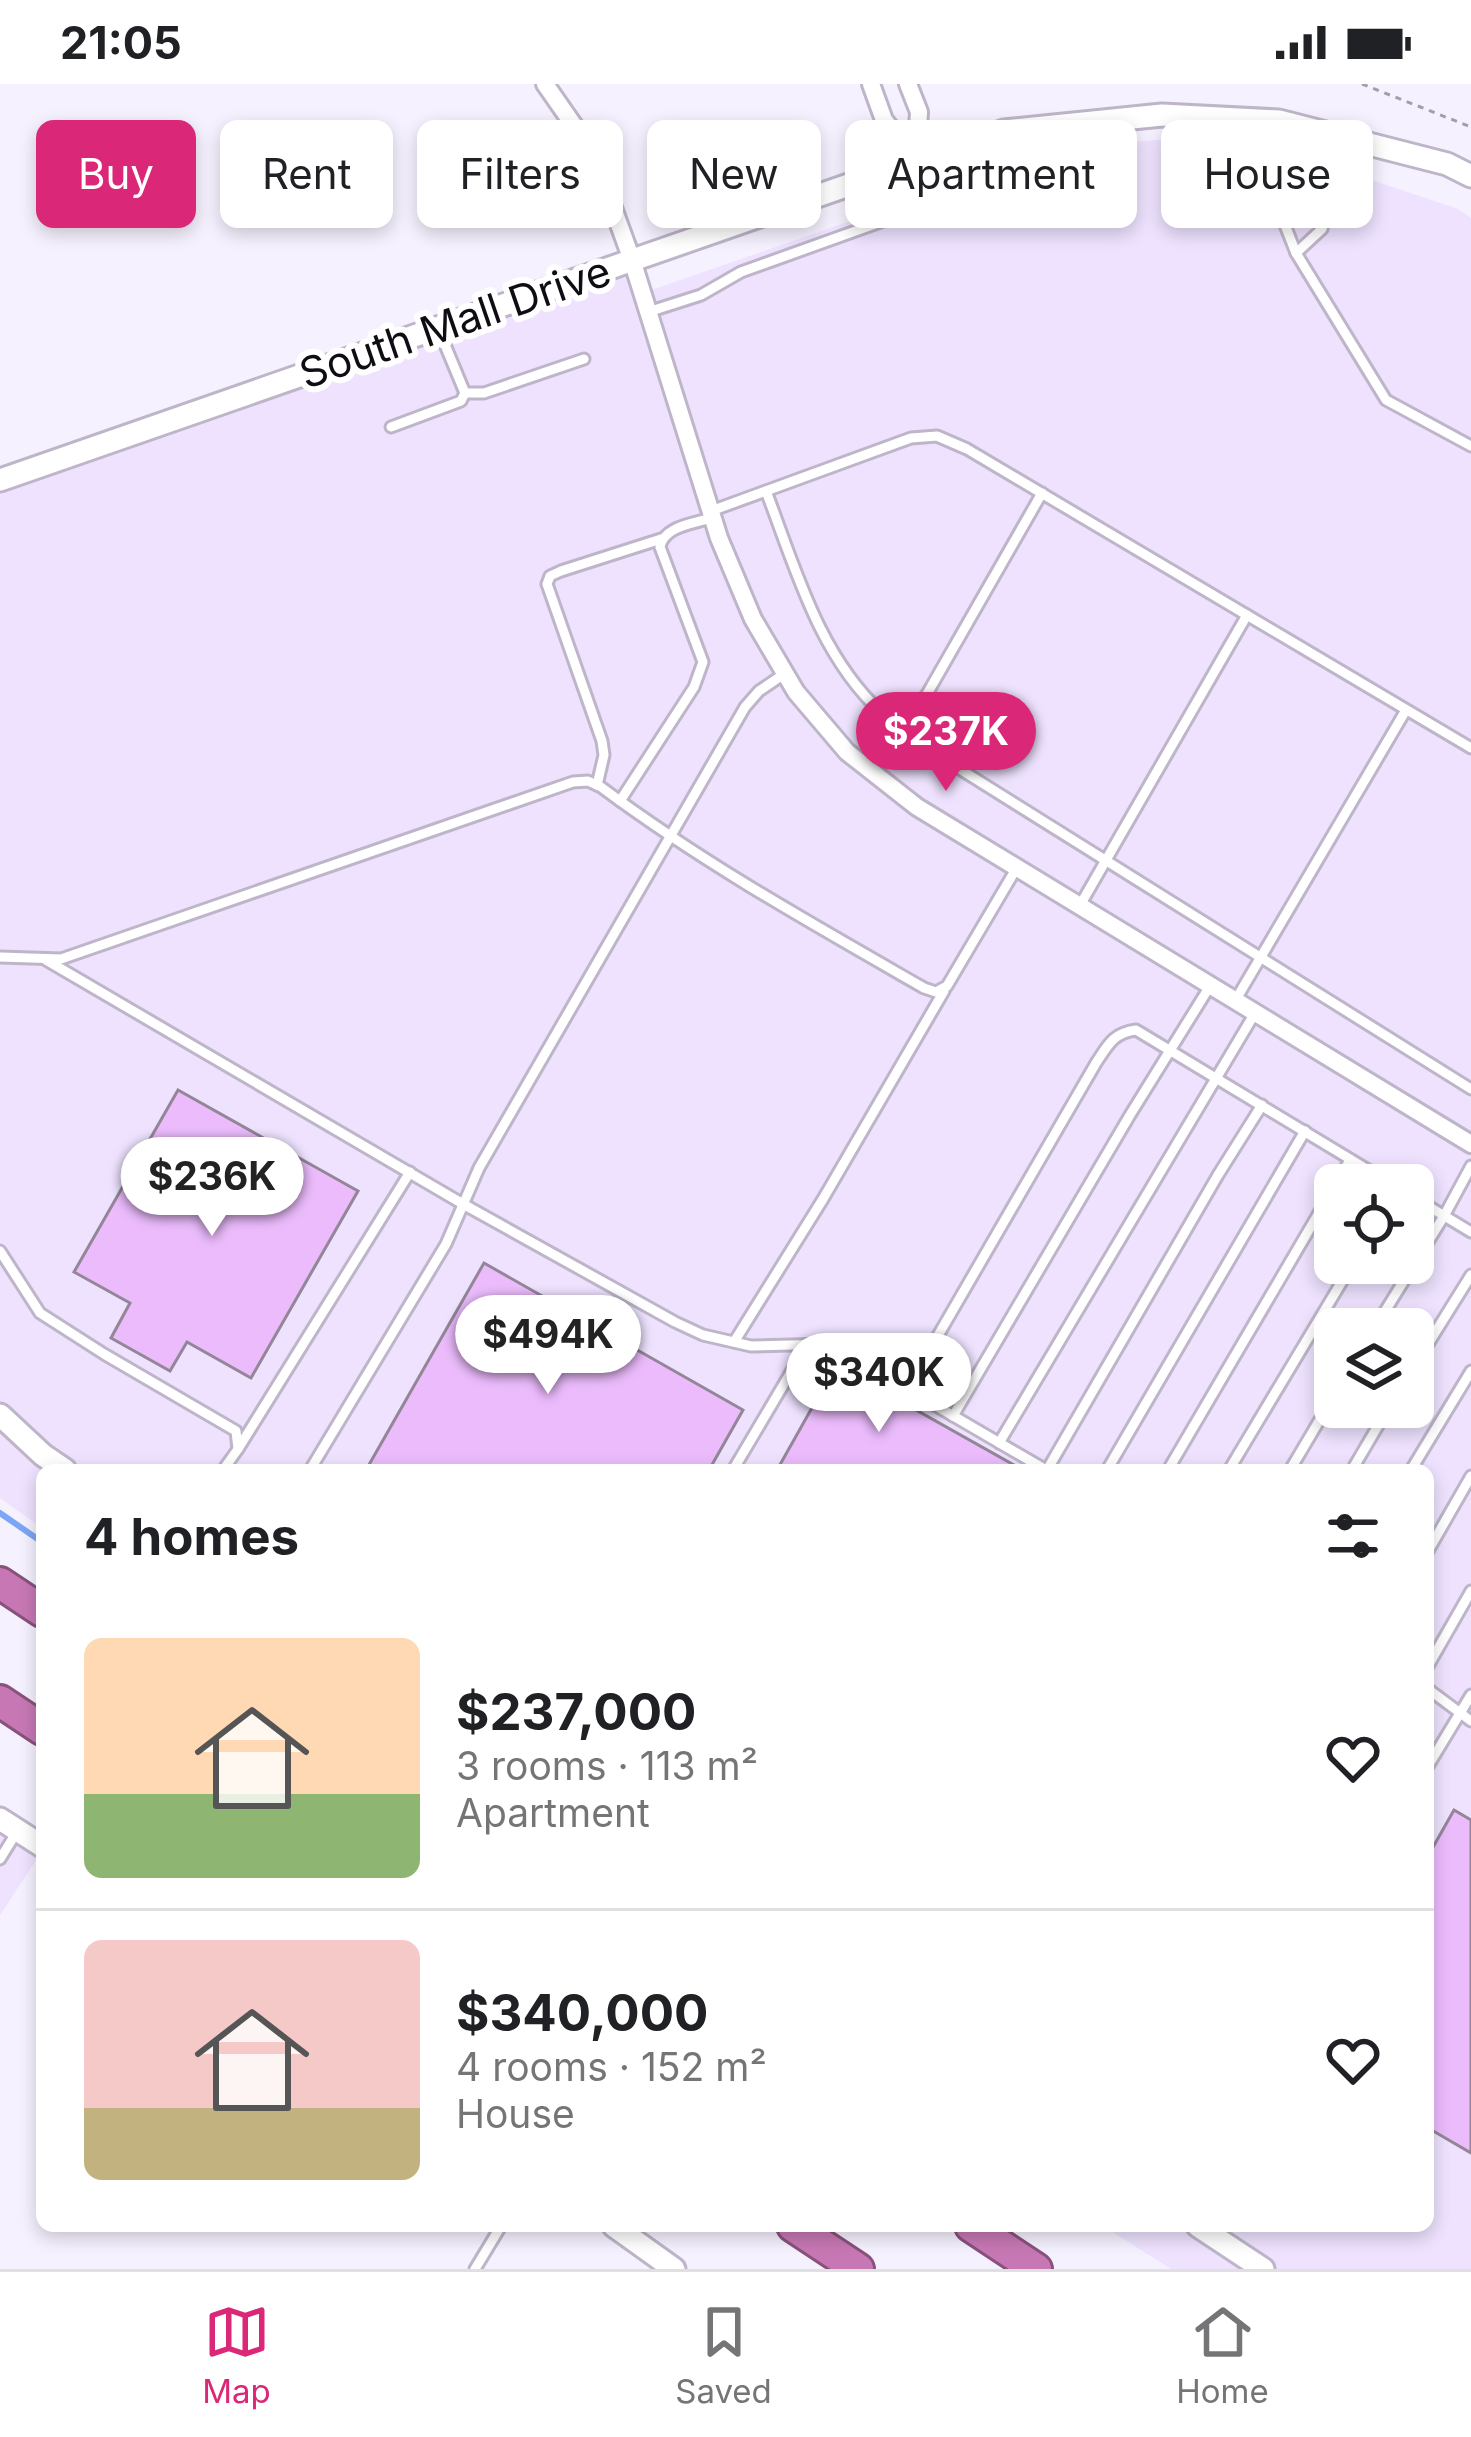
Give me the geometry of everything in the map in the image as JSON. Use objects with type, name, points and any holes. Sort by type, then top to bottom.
[{"type":"highway","points":[[0,1583],[36,1607]]},
{"type":"highway","points":[[0,1701],[36,1725]]},
{"type":"highway","points":[[802,2232],[858,2269]]},
{"type":"highway","points":[[980,2232],[1036,2269]]},
{"type":"street","points":[[545,84],[593,153],[712,514],[753,619],[796,692],[847,752],[917,807],[1471,1144]]},
{"type":"street","points":[[871,84],[884,120]]},
{"type":"street","points":[[908,84],[919,120]]},
{"type":"street","name":"South Mall Drive","points":[[1117,120],[1162,116],[1256,120]]},
{"type":"street","name":"South Mall Drive","points":[[1373,145],[1447,164],[1471,176]]},
{"type":"street","name":"South Mall Drive","points":[[0,480],[845,186]]},
{"type":"street","points":[[0,1414],[56,1464]]},
{"type":"street","points":[[9,1825],[36,1842]]},
{"type":"street","points":[[622,2232],[674,2269]]},
{"type":"street","points":[[1207,2232],[1263,2269]]},
{"type":"lane","points":[[648,312],[864,228]]},
{"type":"lane","points":[[1285,228],[1296,254],[1386,400],[1471,446]]},
{"type":"lane","points":[[1296,254],[1322,228]]},
{"type":"lane","points":[[391,427],[461,401],[465,393],[438,328]]},
{"type":"lane","points":[[465,393],[484,393],[584,358]]},
{"type":"lane","points":[[597,785],[602,741],[547,584],[550,576],[661,539],[766,490],[910,438],[937,436],[967,449],[1471,748]]},
{"type":"lane","points":[[766,490],[835,657],[880,712],[950,763],[1471,1089]]},
{"type":"lane","points":[[867,767],[927,694],[1042,493]]},
{"type":"lane","points":[[620,801],[694,687],[703,662],[661,539]]},
{"type":"lane","points":[[1079,907],[1246,615]]},
{"type":"lane","points":[[314,1464],[446,1244],[479,1168],[745,707],[785,673]]},
{"type":"lane","points":[[1235,1001],[1406,710]]},
{"type":"lane","points":[[0,957],[46,960],[73,955],[550,788],[588,782],[762,894],[925,988],[936,992],[947,986]]},
{"type":"lane","points":[[734,1342],[1016,869]]},
{"type":"lane","points":[[46,960],[675,1322],[703,1335],[751,1346],[830,1344],[1036,1464]]},
{"type":"lane","points":[[953,1416],[1210,986]]},
{"type":"lane","points":[[999,1443],[1255,1013]]},
{"type":"lane","points":[[907,1389],[1112,1038],[1136,1030],[1356,1164]]},
{"type":"lane","points":[[1049,1464],[1262,1105]]},
{"type":"lane","points":[[1111,1464],[1305,1131]]},
{"type":"lane","points":[[1172,1464],[1349,1160]]},
{"type":"lane","points":[[1387,1308],[1471,1166]]},
{"type":"lane","points":[[227,1464],[410,1172]]},
{"type":"lane","points":[[1434,1210],[1471,1232]]},
{"type":"lane","points":[[0,1251],[40,1312],[236,1431],[238,1449]]},
{"type":"lane","points":[[1434,1334],[1471,1275]]},
{"type":"lane","points":[[1233,1464],[1340,1284]]},
{"type":"lane","points":[[737,1464],[807,1345]]},
{"type":"lane","points":[[1415,1464],[1471,1371]]},
{"type":"lane","points":[[1294,1464],[1315,1428]]},
{"type":"lane","points":[[1356,1464],[1377,1428]]},
{"type":"lane","points":[[1434,1541],[1471,1476]]},
{"type":"lane","points":[[1434,1656],[1471,1591]]},
{"type":"lane","points":[[1434,1693],[1471,1720]]},
{"type":"lane","points":[[1434,1756],[1471,1695]]},
{"type":"lane","points":[[0,1858],[9,1825]]},
{"type":"lane","points":[[475,2269],[497,2232]]},
{"type":"path","points":[[1362,84],[1471,127]]},
{"type":"shaded area","points":[[1161,140],[1161,228],[1373,228],[1373,181],[1458,209],[1471,218],[1471,2269],[1171,2269],[1112,2232],[1434,2232],[1434,1464],[36,1464],[36,1524],[0,1498],[0,480],[632,260],[643,293],[845,223],[845,228],[1137,228],[1137,141]]},
{"type":"shaded area","points":[[0,1819],[36,1846],[36,1860],[0,1915]]},
{"type":"building","points":[[178,1090],[358,1191],[251,1378],[187,1342],[170,1371],[111,1338],[130,1303],[74,1272]]},
{"type":"building","points":[[484,1263],[743,1410],[712,1464],[369,1464]]},
{"type":"building","points":[[836,1365],[1012,1464],[780,1464]]},
{"type":"building","points":[[1454,1810],[1471,1820],[1471,2153],[1434,2131],[1434,1845]]},
{"type":"waterway","points":[[0,1513],[36,1538]]}]
